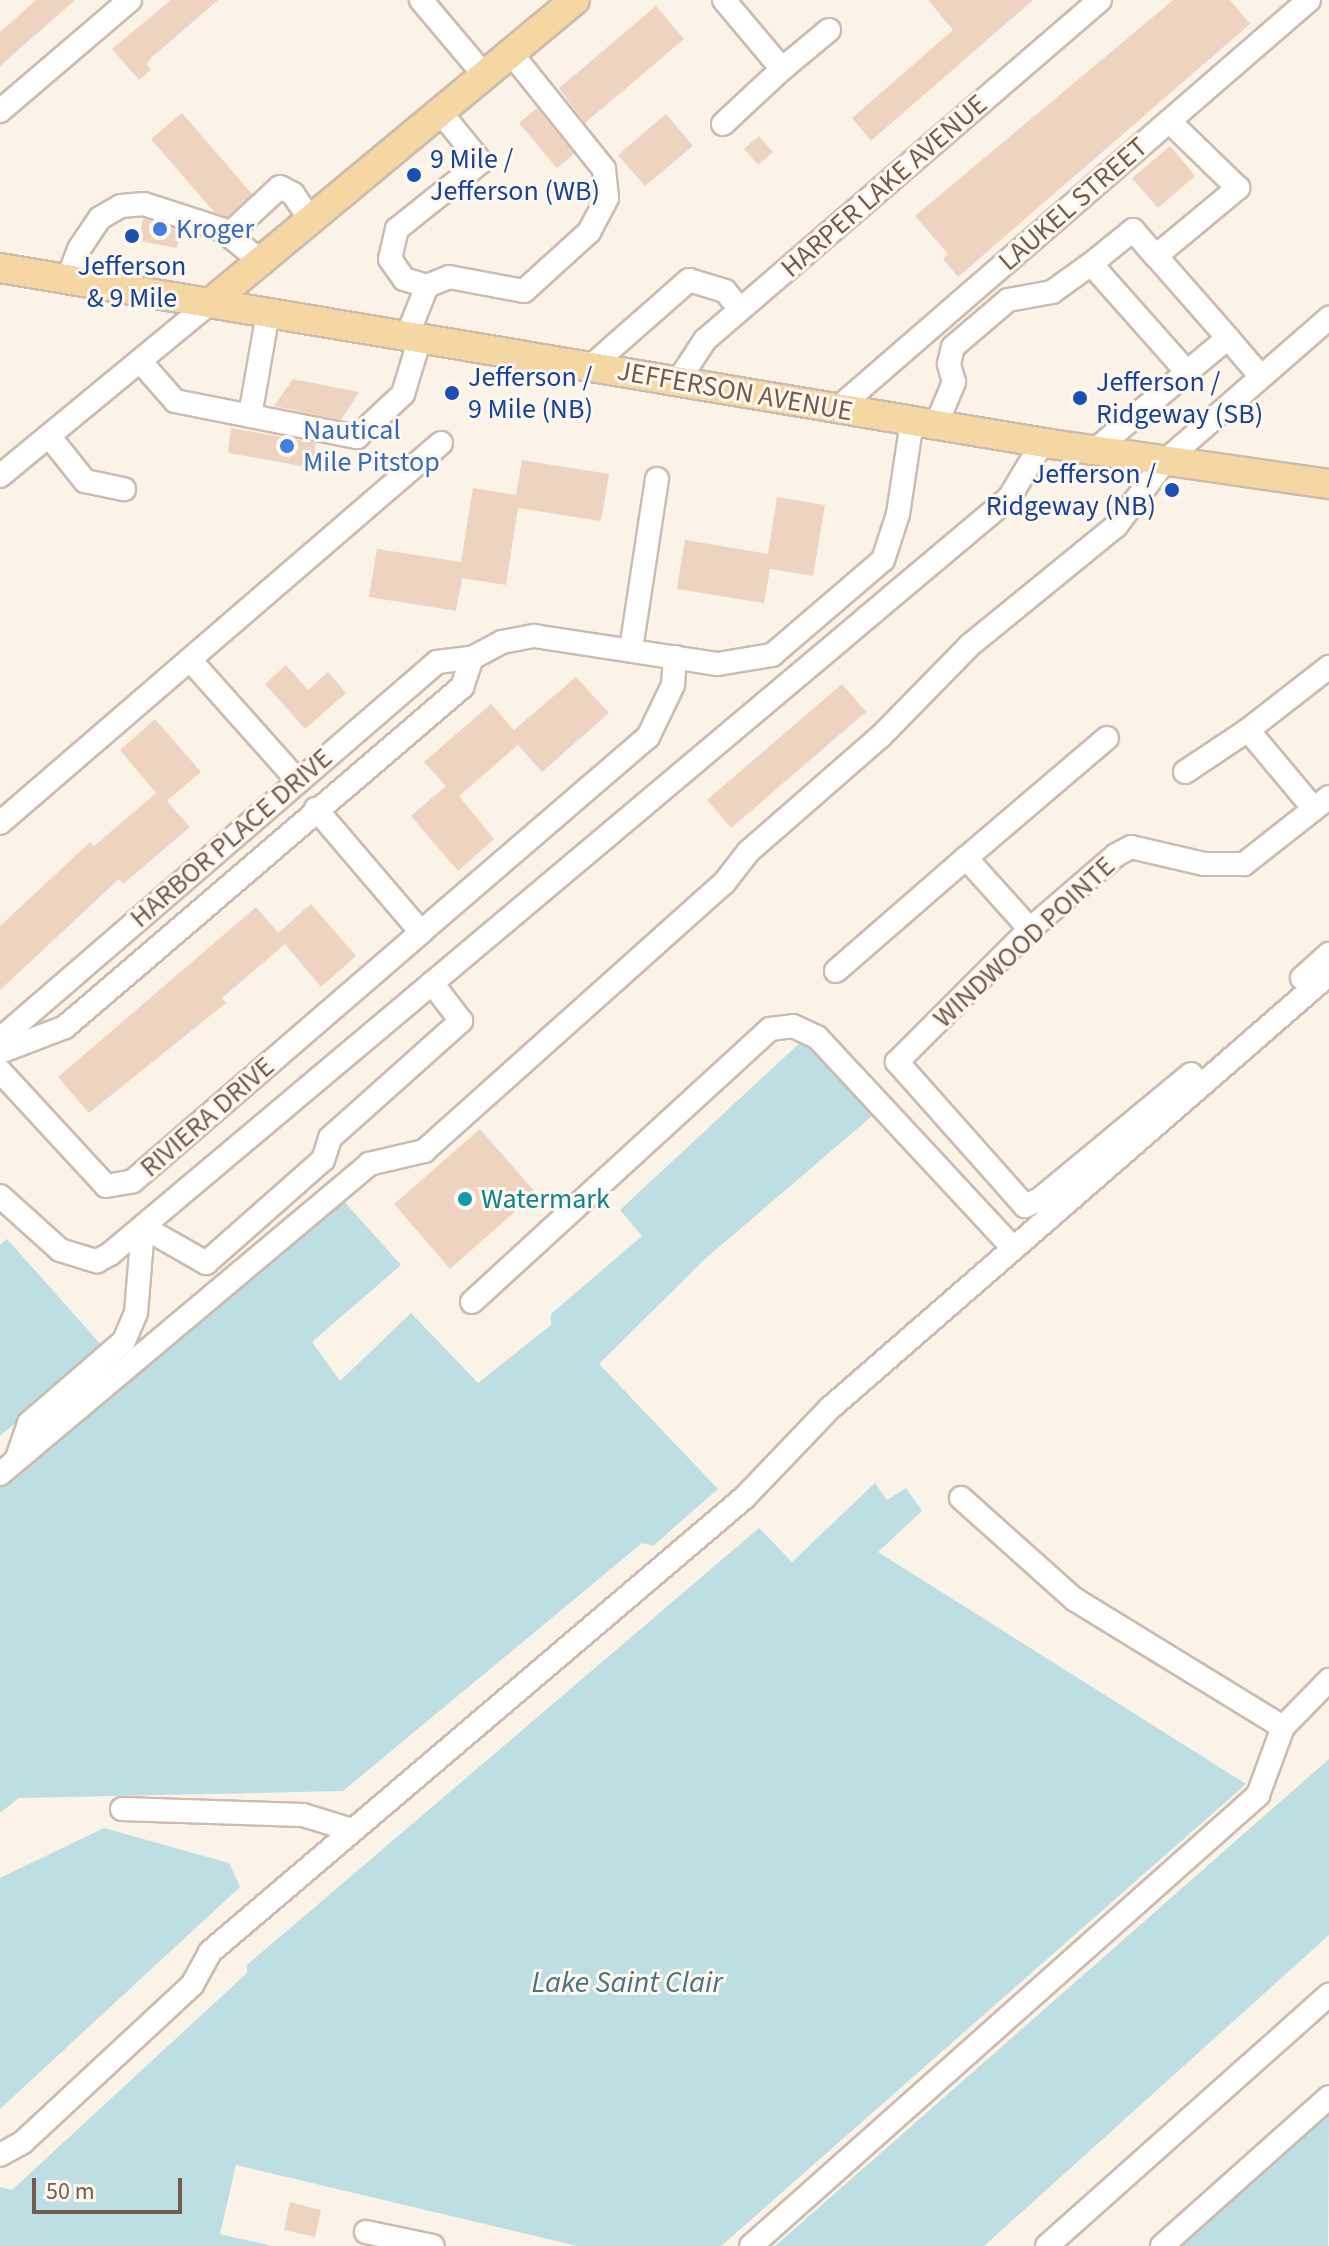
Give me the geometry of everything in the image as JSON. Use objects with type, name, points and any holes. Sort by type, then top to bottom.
[{"type":"main road","points":[[210,303],[263,263],[575,0]]},
{"type":"main road","name":"JEFFERSON AVENUE","points":[[0,268],[1042,443],[1329,484]]},
{"type":"street","points":[[0,111],[130,0]]},
{"type":"street","points":[[724,0],[782,69]]},
{"type":"street","name":"HARPER LAKE AVENUE","points":[[678,381],[705,340],[1100,0]]},
{"type":"street","name":"LAUKEL STREET","points":[[838,408],[1309,0]]},
{"type":"street","points":[[425,2],[485,76]]},
{"type":"street","points":[[723,124],[829,30]]},
{"type":"street","points":[[441,113],[481,162],[397,229],[390,259],[404,279],[427,286],[449,277],[524,291],[589,232],[607,198],[604,169],[512,54]]},
{"type":"street","points":[[1156,256],[1238,188],[1169,121]]},
{"type":"street","points":[[229,234],[280,187],[293,194],[312,222]]},
{"type":"street","points":[[68,278],[88,232],[121,206],[144,204],[229,234],[263,263]]},
{"type":"street","points":[[0,1052],[65,1027],[462,687],[472,658],[502,642],[534,636],[718,664],[772,655],[883,560],[924,423],[954,382],[949,364],[953,347],[1008,300],[1052,292],[1133,230],[1261,377]]},
{"type":"street","points":[[1091,264],[1187,372]]},
{"type":"street","points":[[590,367],[689,280],[725,291],[740,309]]},
{"type":"street","points":[[140,361],[175,401],[357,437],[403,394],[427,286]]},
{"type":"street","points":[[0,476],[210,303]]},
{"type":"street","points":[[250,416],[268,313]]},
{"type":"street","points":[[8,1467],[369,1164],[424,1151],[724,883],[748,852],[881,736],[970,645],[1116,526],[1165,461],[1329,318]]},
{"type":"street","points":[[1094,451],[1228,338]]},
{"type":"street","points":[[49,436],[85,481],[124,489]]},
{"type":"street","points":[[0,823],[192,662],[441,443]]},
{"type":"street","points":[[0,1196],[60,1250],[97,1261],[110,1254],[1009,498],[1042,443]]},
{"type":"street","points":[[631,649],[657,479]]},
{"type":"street","name":"RIVIERA DRIVE","points":[[0,1071],[106,1186],[133,1181],[648,737],[673,685],[675,657]]},
{"type":"street","name":"HARBOR PLACE DRIVE","points":[[0,1039],[437,662],[472,658]]},
{"type":"street","points":[[192,662],[298,781]]},
{"type":"street","points":[[1185,772],[1248,730],[1329,667]]},
{"type":"street","points":[[1248,730],[1322,803]]},
{"type":"street","points":[[836,971],[1107,738]]},
{"type":"street","name":"WINDWOOD POINTE","points":[[1322,803],[1244,864],[1204,864],[1131,847],[1030,929],[897,1062],[1025,1206],[1040,1199],[1329,954]]},
{"type":"street","points":[[316,809],[421,932]]},
{"type":"street","points":[[966,858],[1030,929]]},
{"type":"street","points":[[0,2155],[23,2142],[192,1985],[210,1952],[745,1497],[829,1409],[1329,974]]},
{"type":"street","points":[[143,1227],[206,1263],[323,1160],[330,1138],[461,1021],[432,983]]},
{"type":"street","points":[[472,1302],[770,1029],[793,1026],[817,1037],[1012,1247]]},
{"type":"street","points":[[982,1273],[990,1223]]},
{"type":"street","points":[[8,1467],[29,1423],[124,1341],[136,1313],[143,1227]]},
{"type":"street","points":[[961,1498],[1074,1599],[1283,1727]]},
{"type":"street","points":[[751,2246],[1258,1795],[1283,1727],[1329,1680]]},
{"type":"street","points":[[122,1809],[303,1815],[352,1830]]},
{"type":"street","points":[[1047,2246],[1329,1995]]},
{"type":"street","points":[[1162,2246],[1329,2097]]},
{"type":"street","points":[[366,2232],[433,2246]]},
{"type":"water","points":[[806,1037],[872,1116],[706,1258],[599,1364],[718,1489],[653,1546],[642,1543],[343,1791],[19,1798],[0,1813],[0,1484],[341,1198],[401,1265],[312,1342],[340,1381],[411,1313],[478,1383],[551,1325],[551,1314],[642,1236],[620,1210]]},
{"type":"water","points":[[7,1239],[104,1348],[0,1436],[0,1245]]},
{"type":"water","name":"Lake Saint Clair","points":[[875,1483],[887,1500],[906,1488],[922,1511],[878,1552],[1246,1784],[721,2246],[577,2246],[236,2165],[220,2234],[272,2246],[0,2246],[0,2187],[12,2190],[247,1973],[247,1965],[759,1528],[792,1562]]},
{"type":"water","points":[[1329,1759],[1329,1935],[984,2246],[775,2246]]},
{"type":"water","points":[[104,1828],[229,1863],[240,1887],[0,2109],[0,1878]]},
{"type":"water","points":[[1329,2113],[1328,2246],[1177,2246]]},
{"type":"building","points":[[36,0],[75,0],[0,66],[0,32]]},
{"type":"building","points":[[171,0],[218,0],[151,58],[147,64],[151,70],[139,80],[112,49]]},
{"type":"building","points":[[928,0],[1033,0],[871,141],[852,118],[953,30]]},
{"type":"building","points":[[1173,0],[1230,0],[1250,24],[958,277],[943,259],[948,254],[915,216]]},
{"type":"building","points":[[656,6],[684,39],[585,123],[559,88]]},
{"type":"building","points":[[537,108],[574,154],[557,168],[519,123]]},
{"type":"building","points":[[182,113],[252,194],[227,217],[214,212],[151,139]]},
{"type":"building","points":[[666,114],[693,146],[645,186],[618,155]]},
{"type":"building","points":[[759,136],[773,152],[758,165],[744,149]]},
{"type":"building","points":[[1170,146],[1195,176],[1158,208],[1132,178]]},
{"type":"building","points":[[143,218],[180,230],[177,248],[139,241]]},
{"type":"building","points":[[293,379],[359,392],[341,420],[274,406]]},
{"type":"building","points":[[231,428],[316,443],[313,468],[228,453]]},
{"type":"building","points":[[522,460],[609,474],[601,521],[518,508],[506,585],[462,578],[456,611],[369,597],[377,549],[461,562],[473,488],[516,495]]},
{"type":"building","points":[[777,497],[825,505],[813,576],[770,569],[764,603],[677,589],[685,540],[768,554]]},
{"type":"building","points":[[286,665],[308,690],[328,672],[346,693],[305,729],[265,684]]},
{"type":"building","points":[[576,677],[609,713],[542,772],[518,745],[459,796],[494,839],[458,871],[411,816],[446,786],[424,762],[491,704],[514,730]]},
{"type":"building","points":[[842,684],[866,712],[731,828],[707,800]]},
{"type":"building","points":[[155,719],[201,772],[167,801],[190,827],[123,884],[119,879],[0,990],[0,926],[90,842],[94,846],[156,793],[120,750]]},
{"type":"building","points":[[311,904],[356,956],[321,987],[285,944],[222,998],[226,1003],[89,1113],[58,1077],[256,907],[278,933]]},
{"type":"building","name":"Watermark","points":[[480,1129],[536,1193],[450,1269],[394,1204]]},
{"type":"building","points":[[290,2202],[321,2210],[315,2237],[284,2230]]},
{"type":"place","name":"9 Mile / Jefferson (WB)","points":[[414,175]]},
{"type":"place","name":"Kroger","points":[[160,229]]},
{"type":"place","name":"Jefferson & 9 Mile","points":[[132,236]]},
{"type":"place","name":"Jefferson / 9 Mile (NB)","points":[[452,393]]},
{"type":"place","name":"Jefferson / Ridgeway (SB)","points":[[1080,398]]},
{"type":"place","name":"Nautical Mile Pitstop","points":[[287,446]]},
{"type":"place","name":"Jefferson / Ridgeway (NB)","points":[[1172,490]]},
{"type":"place","name":"Watermark","points":[[465,1199]]}]
